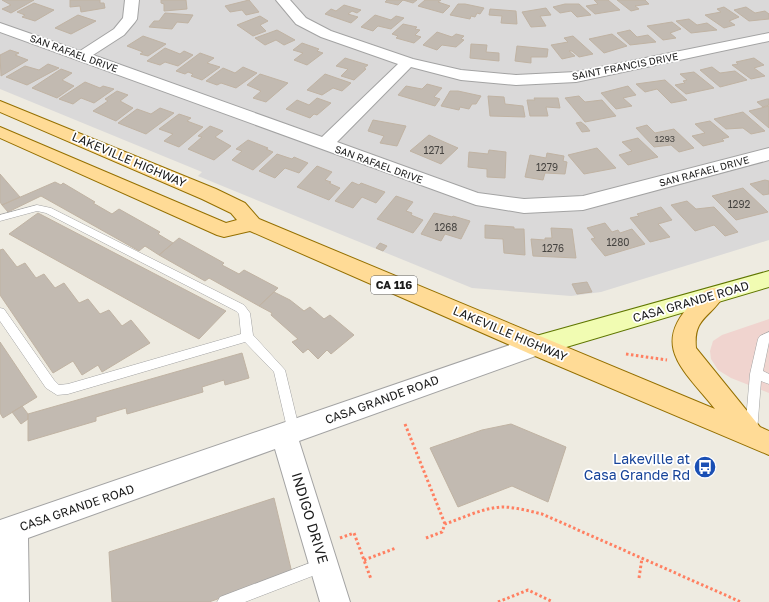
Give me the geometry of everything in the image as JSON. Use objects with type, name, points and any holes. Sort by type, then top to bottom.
[{"type":"main road","name":"LAKEVILLE HIGHWAY","points":[[0,106],[209,194],[238,208],[252,224],[536,346],[760,439]]},
{"type":"main road","name":"LAKEVILLE HIGHWAY","points":[[0,132],[224,230],[252,224]]},
{"type":"main road","name":"CASA GRANDE ROAD","points":[[536,346],[769,279]]},
{"type":"main road","points":[[713,295],[692,317],[684,334],[684,350],[692,364],[760,439]]},
{"type":"street","points":[[82,56],[122,28],[130,19],[132,0]]},
{"type":"street","name":"SAINT FRANCIS DRIVE","points":[[283,0],[302,21],[326,34],[408,62],[460,75],[516,80],[576,77],[769,37]]},
{"type":"street","name":"SAN RAFAEL DRIVE","points":[[0,27],[476,199],[524,206],[583,204],[769,154]]},
{"type":"street","points":[[324,145],[408,62]]},
{"type":"street","name":"CASA GRANDE ROAD","points":[[7,532],[536,346]]},
{"type":"street","name":"INDIGO DRIVE","points":[[289,433],[335,602]]},
{"type":"street","points":[[7,532],[14,602]]},
{"type":"lane","points":[[0,218],[37,208],[48,210],[240,308],[244,313],[247,337],[279,370],[289,433]]},
{"type":"lane","points":[[0,312],[50,384],[57,390],[68,389],[247,337]]},
{"type":"lane","points":[[760,439],[756,374],[764,339],[769,337]]},
{"type":"lane","points":[[756,374],[769,380]]},
{"type":"lane","points":[[225,602],[324,565]]},
{"type":"path","points":[[626,354],[673,361]]},
{"type":"path","points":[[405,424],[445,524],[442,532],[426,538]]},
{"type":"path","points":[[445,524],[488,509],[502,507],[542,514],[741,602]]},
{"type":"path","points":[[340,538],[354,533],[371,579]]},
{"type":"path","points":[[364,560],[396,548]]},
{"type":"path","points":[[639,578],[642,558]]},
{"type":"path","points":[[498,602],[528,590],[553,602]]},
{"type":"shaded area","points":[[0,0],[769,0],[769,240],[601,292],[571,296],[472,288],[198,176],[202,172],[0,89]]},
{"type":"shaded area","points":[[769,319],[769,393],[731,378],[718,370],[711,359],[710,351],[713,341],[722,335]]},
{"type":"building","points":[[2,0],[34,0],[11,13],[2,9],[11,5]]},
{"type":"building","points":[[70,0],[100,0],[100,3],[104,3],[105,8],[81,12],[80,6],[70,7]]},
{"type":"building","points":[[161,0],[186,0],[187,9],[164,11],[164,4],[161,3]]},
{"type":"building","points":[[249,0],[259,12],[246,15],[242,10],[230,12],[225,6]]},
{"type":"building","points":[[387,0],[403,0],[398,5],[385,2]]},
{"type":"building","points":[[403,0],[417,0],[413,3]]},
{"type":"building","points":[[425,0],[441,0],[438,2],[450,6],[443,13],[418,6]]},
{"type":"building","points":[[594,0],[608,0],[620,10],[595,14],[586,6],[598,4]]},
{"type":"building","points":[[617,0],[645,0],[649,4],[635,6],[639,9],[631,11]]},
{"type":"building","points":[[34,3],[54,10],[35,21],[22,17],[25,15],[17,12]]},
{"type":"building","points":[[458,4],[484,8],[480,14],[477,13],[475,17],[471,16],[470,19],[450,15]]},
{"type":"building","points":[[565,4],[579,4],[591,15],[577,17],[571,11],[560,13],[553,7]]},
{"type":"building","points":[[344,5],[361,10],[357,13],[352,11],[348,14],[358,17],[351,23],[325,14],[331,9],[336,11]]},
{"type":"building","points":[[724,7],[739,17],[729,21],[735,25],[724,28],[705,15],[721,12],[717,9]]},
{"type":"building","points":[[746,7],[755,13],[765,11],[769,14],[769,19],[749,21],[734,10]]},
{"type":"building","points":[[546,8],[551,15],[540,16],[546,26],[531,27],[522,12]]},
{"type":"building","points":[[490,9],[516,11],[517,24],[501,23],[502,16],[489,15]]},
{"type":"building","points":[[165,13],[193,15],[188,23],[177,22],[172,29],[149,27],[154,21],[159,21]]},
{"type":"building","points":[[78,15],[96,21],[71,34],[55,28]]},
{"type":"building","points":[[375,15],[391,20],[396,16],[404,18],[391,29],[378,26],[373,31],[361,27]]},
{"type":"building","points":[[260,16],[268,21],[260,25],[266,31],[253,36],[237,25]]},
{"type":"building","points":[[689,19],[697,25],[707,23],[717,30],[691,33],[676,21]]},
{"type":"building","points":[[672,22],[681,29],[670,33],[676,38],[663,40],[647,26]]},
{"type":"building","points":[[403,24],[417,27],[415,29],[420,30],[415,35],[421,37],[414,43],[396,38],[398,36],[392,34]]},
{"type":"building","points":[[277,30],[295,40],[284,45],[276,40],[265,45],[255,38]]},
{"type":"building","points":[[630,30],[637,37],[648,35],[656,42],[630,45],[617,33]]},
{"type":"building","points":[[437,32],[452,37],[456,34],[464,36],[461,39],[464,40],[456,47],[442,45],[437,50],[423,45]]},
{"type":"building","points":[[612,34],[627,46],[604,53],[589,39]]},
{"type":"building","points":[[143,36],[166,44],[148,56],[140,54],[143,52],[127,46]]},
{"type":"building","points":[[573,36],[593,54],[579,57],[572,51],[569,51],[575,56],[562,59],[551,45],[568,42],[564,38]]},
{"type":"building","points":[[302,43],[319,49],[317,51],[323,53],[307,65],[294,60],[303,53],[293,50]]},
{"type":"building","points":[[471,44],[487,45],[486,52],[499,53],[499,61],[470,58]]},
{"type":"building","points":[[517,46],[548,49],[547,57],[531,57],[531,63],[515,61]]},
{"type":"building","points":[[165,48],[180,54],[184,51],[193,55],[178,66],[165,62],[160,65],[147,61]]},
{"type":"building","points":[[10,50],[19,53],[15,55],[28,60],[1,76],[0,55]]},
{"type":"building","points":[[200,53],[214,58],[207,63],[220,67],[202,80],[191,76],[193,74],[188,72],[185,74],[176,71]]},
{"type":"building","points":[[345,58],[368,65],[364,68],[366,69],[354,80],[341,76],[348,69],[336,66]]},
{"type":"building","points":[[754,58],[764,65],[754,68],[765,76],[751,79],[732,65],[738,64],[736,62]]},
{"type":"building","points":[[48,64],[59,68],[27,85],[6,77],[25,66],[39,70]]},
{"type":"building","points":[[243,67],[257,73],[236,88],[221,83],[217,85],[206,81],[223,68],[235,73]]},
{"type":"building","points":[[712,67],[720,73],[735,71],[747,80],[720,87],[700,70]]},
{"type":"building","points":[[61,69],[72,73],[62,80],[74,86],[57,98],[32,88]]},
{"type":"building","points":[[694,72],[714,88],[686,94],[675,85],[685,83],[683,81],[687,80],[680,74]]},
{"type":"building","points":[[260,74],[288,83],[266,102],[253,98],[261,91],[247,85]]},
{"type":"building","points":[[325,74],[351,83],[342,91],[333,88],[322,95],[307,90]]},
{"type":"building","points":[[665,80],[687,100],[671,103],[657,89],[645,92],[636,84]]},
{"type":"building","points":[[85,82],[100,88],[103,86],[114,89],[94,103],[81,98],[73,104],[59,99]]},
{"type":"building","points":[[427,84],[442,88],[434,97],[440,99],[435,106],[398,95],[406,86],[422,89]]},
{"type":"building","points":[[628,86],[636,95],[623,98],[632,106],[616,109],[601,93]]},
{"type":"building","points":[[117,91],[128,95],[120,101],[133,108],[116,121],[93,111],[108,101],[105,99]]},
{"type":"building","points":[[450,91],[458,91],[481,96],[476,104],[472,104],[469,109],[460,107],[459,110],[441,106]]},
{"type":"building","points":[[488,96],[504,97],[505,104],[523,106],[525,117],[490,116]]},
{"type":"building","points":[[579,96],[585,102],[602,100],[616,116],[585,122],[565,98]]},
{"type":"building","points":[[317,98],[331,103],[317,115],[314,114],[310,118],[286,109],[297,100],[309,105]]},
{"type":"building","points":[[534,98],[558,98],[560,108],[546,107],[548,116],[530,116],[527,100],[535,100]]},
{"type":"building","points":[[769,99],[769,105],[763,107],[757,102]]},
{"type":"building","points":[[769,106],[769,128],[749,111]]},
{"type":"building","points":[[160,108],[174,113],[146,134],[118,123],[137,109],[151,114]]},
{"type":"building","points":[[743,112],[765,131],[751,134],[743,128],[726,129],[714,119]]},
{"type":"building","points":[[179,114],[191,118],[187,121],[203,127],[179,147],[164,141],[173,134],[159,129]]},
{"type":"building","points":[[373,120],[406,126],[397,146],[380,143],[384,136],[368,131]]},
{"type":"building","points":[[710,121],[729,137],[722,139],[724,141],[703,146],[692,136],[705,133],[695,124]]},
{"type":"building","points":[[581,122],[590,131],[582,132],[576,123]]},
{"type":"building","points":[[647,125],[655,133],[674,129],[694,148],[679,152],[671,145],[654,147],[636,128]]},
{"type":"building","points":[[210,126],[223,131],[215,137],[231,146],[214,160],[188,149],[202,137],[198,136]]},
{"type":"building","points":[[429,135],[458,148],[441,164],[410,151]]},
{"type":"building","points":[[638,138],[658,157],[628,165],[619,155],[632,151],[622,142]]},
{"type":"building","points":[[248,140],[268,148],[266,149],[273,152],[253,170],[232,160],[242,151],[236,149]]},
{"type":"building","points":[[597,148],[616,168],[584,174],[568,155]]},
{"type":"building","points":[[489,150],[506,152],[505,178],[487,177],[487,169],[468,167],[469,152],[488,154]]},
{"type":"building","points":[[547,153],[564,156],[563,161],[567,162],[565,174],[545,173],[543,180],[525,177],[530,155],[546,158]]},
{"type":"building","points":[[277,154],[292,159],[294,157],[308,163],[299,173],[285,168],[275,178],[259,171]]},
{"type":"building","points":[[317,166],[332,172],[325,180],[340,188],[329,200],[297,187]]},
{"type":"building","points":[[0,174],[20,197],[2,205],[0,202]]},
{"type":"building","points":[[765,180],[769,181],[769,194],[763,195],[750,184]]},
{"type":"building","points":[[55,182],[61,185],[63,183],[112,214],[119,209],[160,232],[158,234],[173,243],[159,255],[145,246],[139,251],[41,196],[8,212],[2,205]]},
{"type":"building","points":[[352,182],[359,185],[361,183],[385,192],[376,203],[362,197],[353,208],[335,201]]},
{"type":"building","points":[[743,188],[768,212],[736,220],[712,196]]},
{"type":"building","points":[[396,196],[413,202],[406,211],[423,220],[413,233],[377,219]]},
{"type":"building","points":[[687,201],[696,209],[714,207],[738,232],[725,236],[714,225],[695,231],[671,205]]},
{"type":"building","points":[[661,207],[672,220],[658,224],[670,237],[650,242],[630,218],[639,216],[637,214]]},
{"type":"building","points":[[38,213],[226,311],[199,339],[9,234]]},
{"type":"building","points":[[434,213],[470,221],[461,239],[445,234],[441,241],[421,234]]},
{"type":"building","points":[[605,223],[612,232],[618,230],[620,233],[632,229],[645,244],[605,256],[591,239],[595,238],[587,228]]},
{"type":"building","points":[[485,225],[524,229],[525,255],[504,253],[503,239],[485,238]]},
{"type":"building","points":[[551,228],[572,229],[576,258],[533,256],[531,239],[545,240],[545,238],[552,238]]},
{"type":"building","points":[[179,238],[224,263],[222,265],[239,274],[244,270],[278,288],[259,306],[209,278],[205,281],[159,255]]},
{"type":"building","points":[[380,243],[387,246],[383,251],[376,248]]},
{"type":"building","points":[[3,249],[17,267],[25,263],[36,278],[44,274],[55,288],[64,283],[79,303],[88,299],[100,314],[109,310],[122,326],[131,320],[150,343],[102,372],[98,365],[82,375],[73,361],[53,373],[0,295],[0,250]]},
{"type":"building","points":[[587,282],[592,292],[577,294],[572,284]]},
{"type":"building","points":[[274,292],[290,300],[304,311],[310,307],[324,319],[330,315],[354,335],[331,354],[327,350],[318,359],[308,349],[303,353],[292,342],[298,339],[271,315],[272,313],[259,306]]},
{"type":"building","points":[[0,342],[37,397],[3,418],[0,413]]},
{"type":"building","points":[[242,353],[249,378],[225,385],[224,380],[202,387],[203,392],[127,414],[126,408],[96,417],[96,421],[28,441],[28,414]]},
{"type":"building","points":[[22,406],[28,414],[28,419],[21,424],[12,412]]},
{"type":"building","points":[[511,424],[566,447],[548,502],[512,486],[458,507],[430,448],[482,430]]},
{"type":"building","points":[[274,498],[292,573],[209,602],[112,602],[109,552]]},
{"type":"place","name":"Lakeville at Casa Grande Rd","points":[[705,467]]}]
